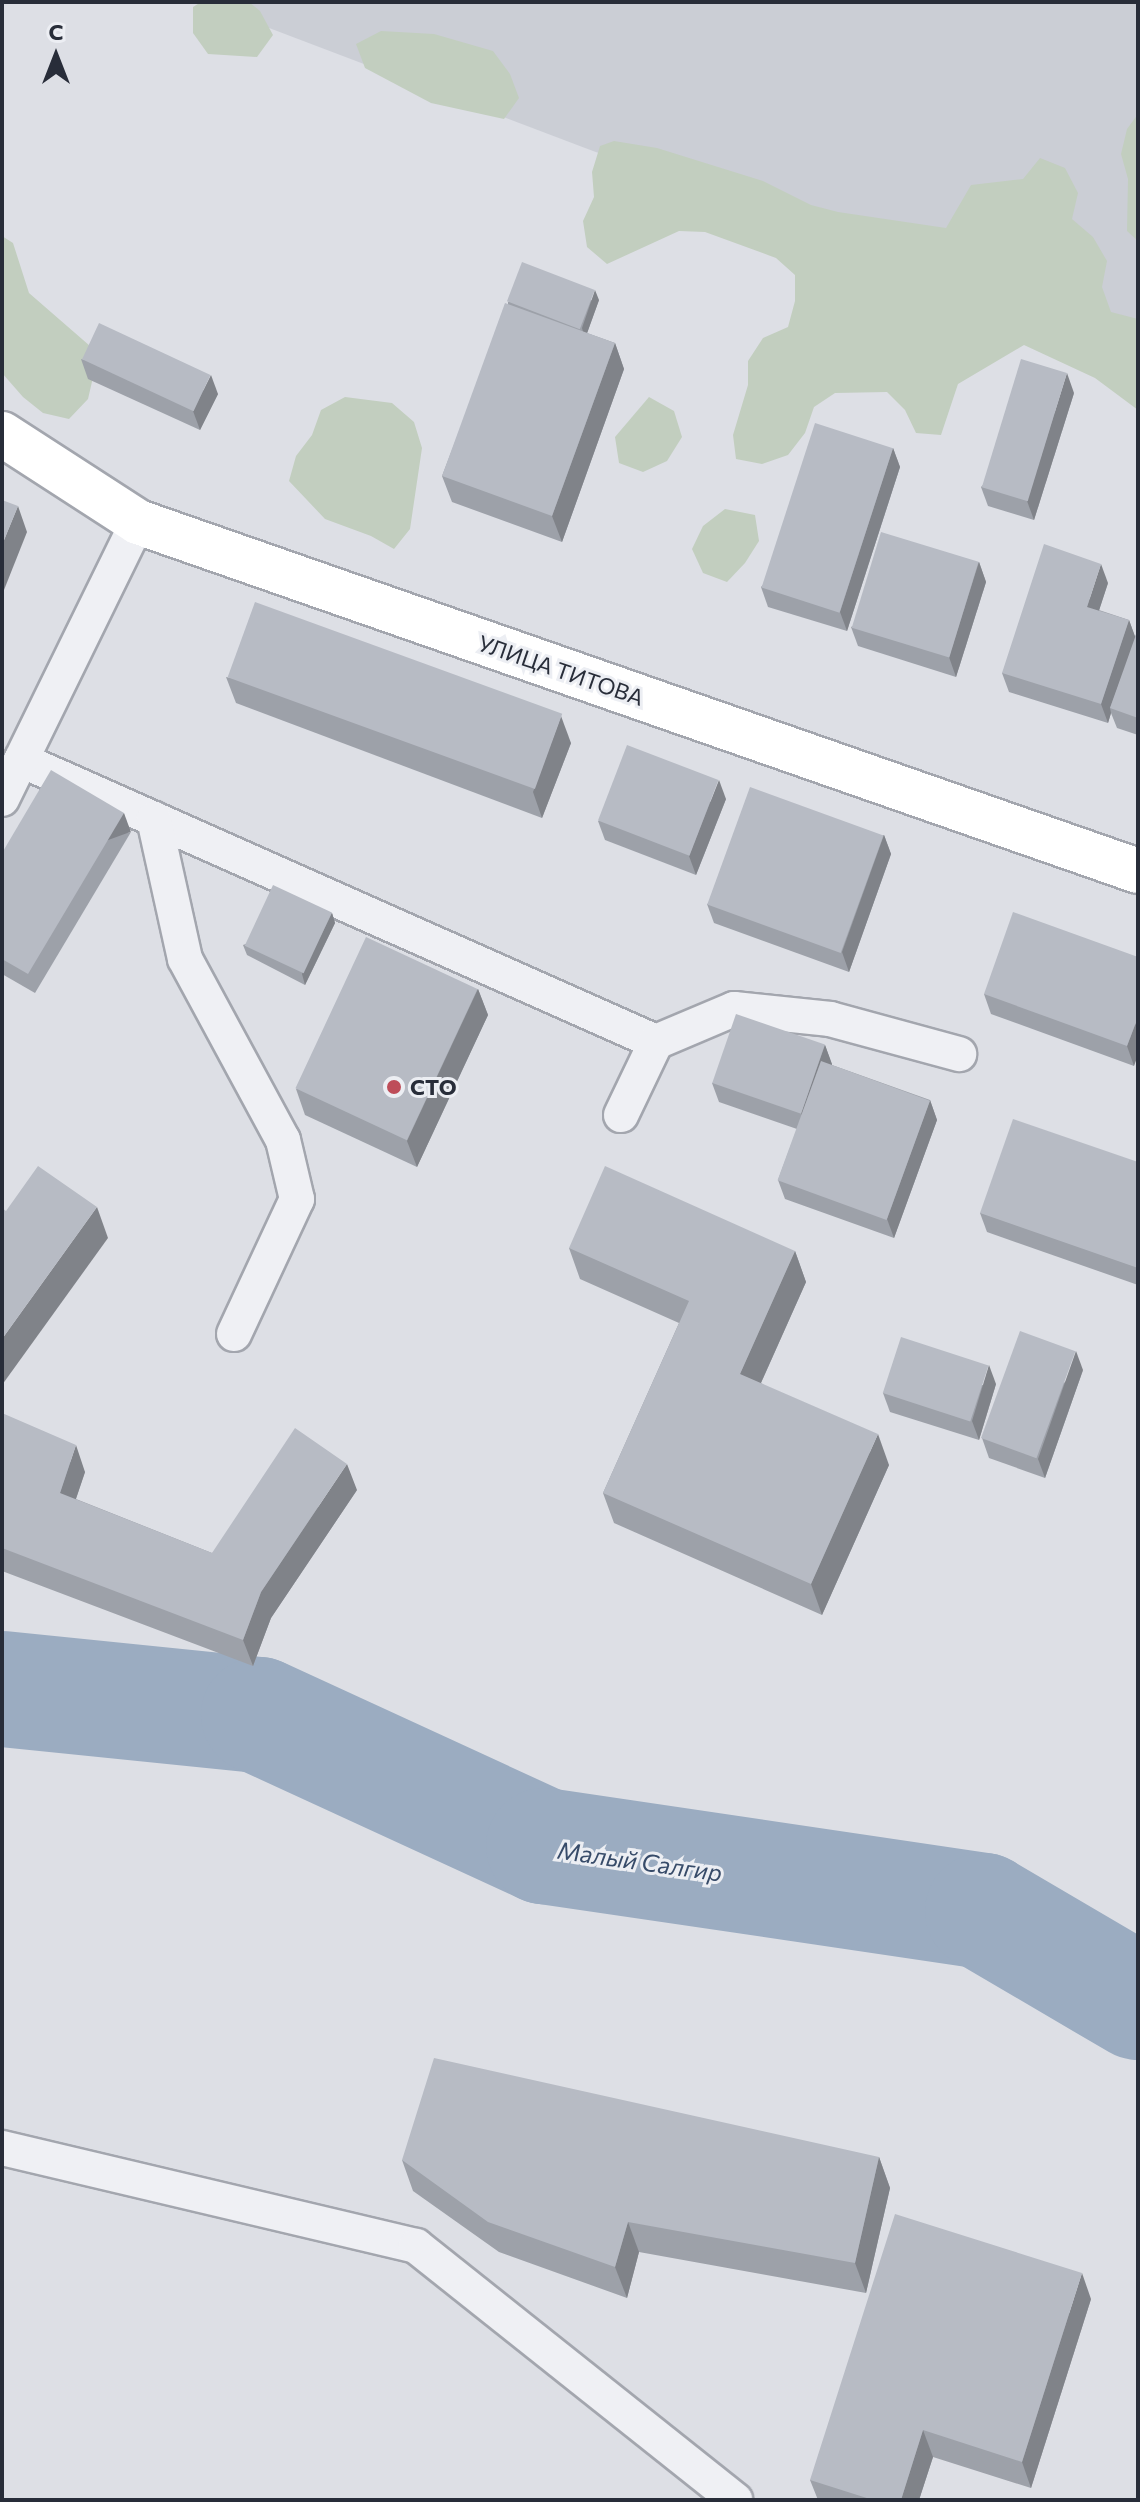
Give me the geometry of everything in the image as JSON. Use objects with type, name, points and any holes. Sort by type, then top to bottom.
[{"type":"main road","name":"УЛИЦА ТИТОВА","points":[[2,434],[138,522],[1138,871]]},
{"type":"lane","points":[[2,799],[138,522]]},
{"type":"lane","points":[[21,760],[656,1042]]},
{"type":"lane","points":[[154,819],[185,959],[283,1140],[297,1199],[234,1334]]},
{"type":"lane","points":[[621,1115],[656,1042],[734,1009],[830,1019],[959,1054]]},
{"type":"lane","points":[[2,2148],[416,2246],[735,2500]]},
{"type":"shaded area","points":[[201,2],[1138,2],[1138,343],[593,151]]},
{"type":"green space","points":[[201,2],[249,2],[260,11],[273,35],[257,57],[208,54],[193,33],[193,7]]},
{"type":"green space","points":[[381,31],[434,34],[493,51],[510,74],[519,98],[504,119],[431,103],[365,68],[356,44]]},
{"type":"green space","points":[[1138,114],[1138,241],[1127,231],[1128,179],[1121,154],[1127,129]]},
{"type":"green space","points":[[614,141],[657,148],[763,181],[811,205],[946,228],[971,185],[1023,179],[1040,158],[1065,168],[1078,193],[1072,219],[1093,237],[1107,261],[1102,287],[1111,312],[1138,319],[1138,410],[1095,378],[1024,345],[958,384],[941,435],[916,433],[905,410],[887,392],[835,393],[814,407],[805,433],[788,455],[762,464],[736,459],[733,435],[748,385],[748,361],[763,338],[788,327],[795,301],[795,275],[776,258],[705,232],[679,231],[607,264],[587,247],[583,221],[594,197],[592,172],[600,146]]},
{"type":"green space","points":[[2,236],[13,243],[29,293],[90,346],[94,373],[88,399],[69,419],[43,413],[23,397],[2,373]]},
{"type":"green space","points":[[345,397],[392,403],[414,422],[422,448],[410,529],[394,549],[371,536],[325,519],[289,481],[296,456],[312,435],[321,410]]},
{"type":"green space","points":[[649,397],[674,411],[682,437],[667,461],[643,472],[619,463],[615,437]]},
{"type":"green space","points":[[725,509],[755,515],[759,541],[745,563],[727,582],[703,573],[692,549],[703,526]]},
{"type":"building","points":[[522,262],[595,290],[580,329],[507,301]]},
{"type":"building","points":[[505,303],[615,343],[552,516],[442,476]]},
{"type":"building","points":[[99,323],[210,375],[194,411],[82,359]]},
{"type":"building","points":[[1021,359],[1067,373],[1028,501],[982,487]]},
{"type":"building","points":[[815,423],[893,448],[840,613],[762,588]]},
{"type":"building","points":[[2,500],[18,506],[2,545]]},
{"type":"building","points":[[881,532],[979,562],[949,657],[852,628]]},
{"type":"building","points":[[1044,544],[1101,564],[1087,607],[1129,620],[1101,704],[1002,673]]},
{"type":"building","points":[[255,602],[562,714],[535,789],[228,677]]},
{"type":"building","points":[[1138,629],[1138,718],[1110,708]]},
{"type":"building","points":[[627,745],[718,780],[689,856],[598,821]]},
{"type":"building","points":[[51,770],[124,813],[28,974],[2,959],[2,853]]},
{"type":"building","points":[[750,787],[883,836],[841,953],[707,904]]},
{"type":"building","points":[[273,885],[332,912],[304,973],[245,946]]},
{"type":"building","points":[[1013,912],[1138,957],[1138,1017],[1127,1046],[984,994]]},
{"type":"building","points":[[366,937],[477,989],[407,1140],[295,1088]]},
{"type":"building","points":[[736,1014],[825,1045],[801,1114],[712,1083]]},
{"type":"building","points":[[821,1061],[930,1101],[887,1220],[778,1180]]},
{"type":"building","points":[[1013,1119],[1138,1162],[1138,1268],[980,1213]]},
{"type":"building","points":[[38,1166],[97,1207],[2,1339],[2,1208],[6,1211]]},
{"type":"building","points":[[605,1166],[795,1251],[740,1374],[878,1434],[811,1584],[603,1493],[689,1301],[569,1248]]},
{"type":"building","points":[[1020,1331],[1075,1351],[1036,1458],[981,1438]]},
{"type":"building","points":[[901,1337],[988,1365],[970,1422],[883,1393]]},
{"type":"building","points":[[2,1413],[76,1445],[60,1493],[212,1553],[295,1428],[347,1464],[261,1592],[243,1640],[2,1548]]},
{"type":"building","points":[[434,2058],[879,2157],[855,2263],[628,2222],[615,2267],[488,2222],[402,2160]]},
{"type":"building","points":[[895,2214],[1082,2273],[1022,2462],[923,2430],[901,2500],[873,2500],[810,2480]]},
{"type":"waterway","name":"Малый Салгир","points":[[2,1689],[259,1715],[544,1846],[983,1911],[1138,2002]]},
{"type":"place","name":"СТО","points":[[394,1087]]}]
